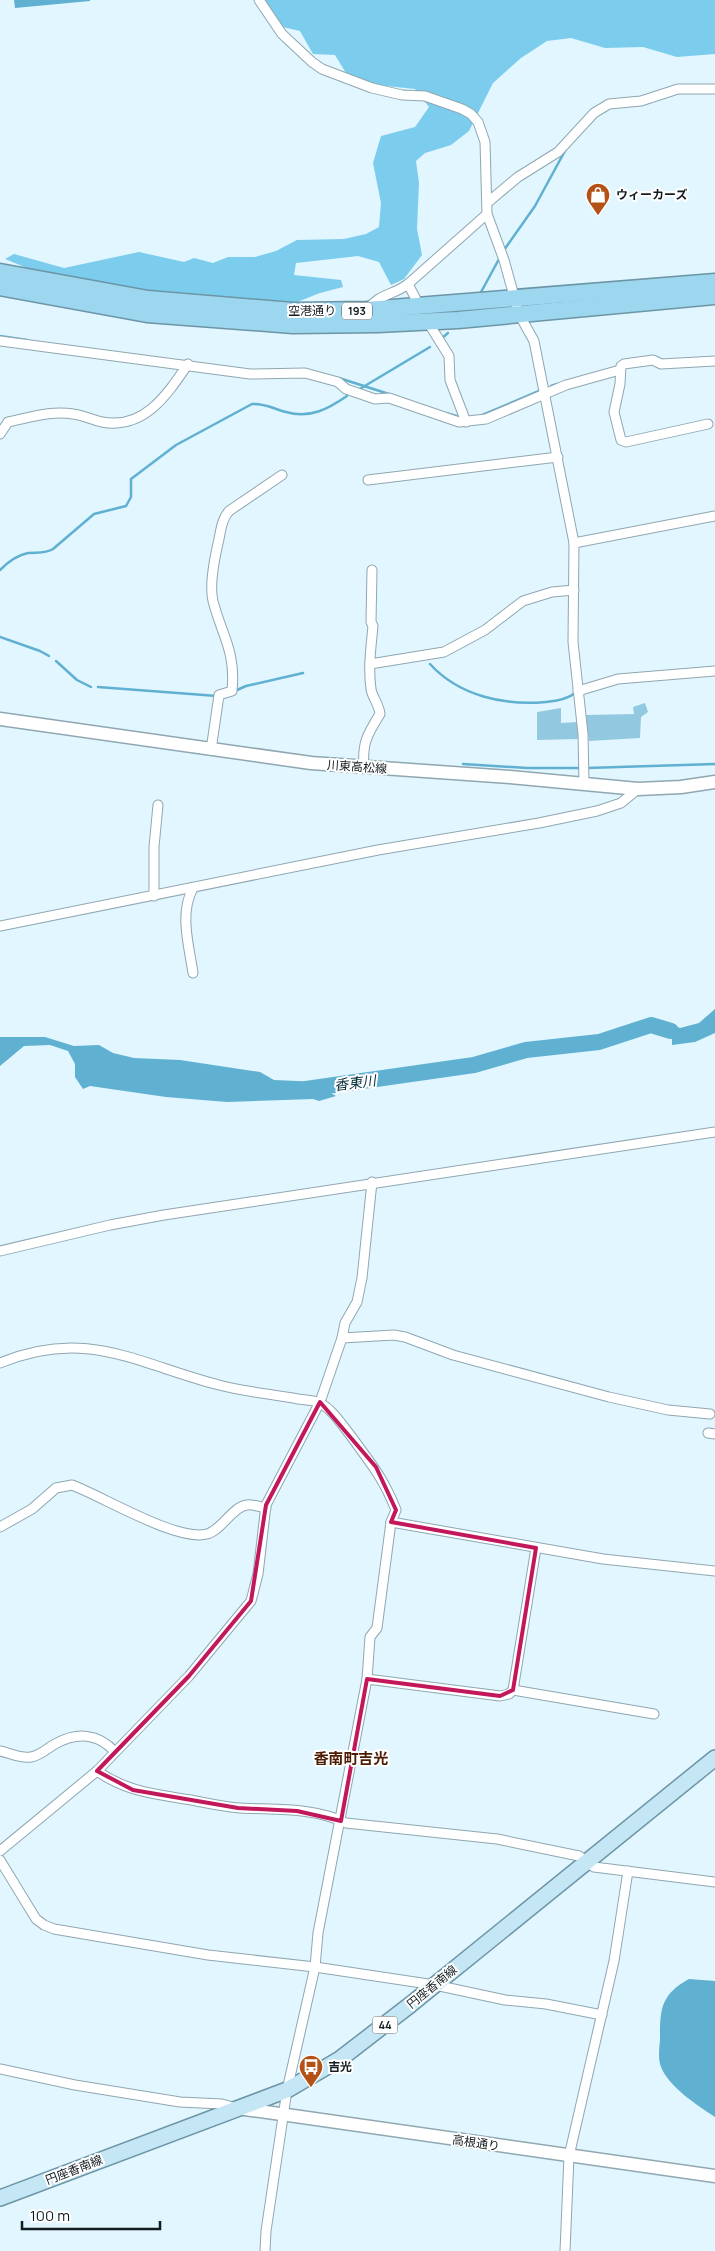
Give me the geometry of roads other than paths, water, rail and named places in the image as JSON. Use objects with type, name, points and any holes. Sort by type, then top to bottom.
[{"type":"highway","name":"空港通り","points":[[2,275],[147,314],[293,325],[427,322],[518,307],[715,282]]},
{"type":"highway","name":"空港通り","points":[[2,275],[148,299],[294,311],[367,310],[420,306],[518,307],[715,296]]},
{"type":"main road","name":"川東高松線","points":[[0,719],[211,750],[364,768],[584,783],[638,789],[681,787],[715,782]]},
{"type":"main road","name":"円座香南線","points":[[0,2198],[287,2090],[340,2059],[435,1986],[714,1759]]},
{"type":"main road","name":"高根通り","points":[[238,2108],[715,2176]]},
{"type":"street","points":[[259,0],[282,34],[312,62],[322,68],[372,88],[402,95],[425,96],[462,109],[471,114],[481,129],[485,142],[487,214],[518,307],[534,341],[574,543],[573,642],[583,734],[584,783]]},
{"type":"street","points":[[487,203],[518,177],[558,152],[594,113],[609,104],[641,101],[678,89],[715,89]]},
{"type":"street","points":[[367,310],[376,299],[400,290],[408,284],[487,214]]},
{"type":"street","points":[[408,284],[427,322],[449,356],[450,380],[466,422]]},
{"type":"street","points":[[0,341],[188,364],[250,374],[305,373],[338,382],[346,389],[375,399],[389,398],[459,422],[486,419],[566,385],[620,370]]},
{"type":"street","points":[[708,424],[626,442],[621,440],[614,412],[620,384],[620,366],[653,360],[661,364],[715,361]]},
{"type":"street","points":[[0,434],[4,421],[52,413],[73,414],[102,422],[120,424],[139,419],[168,393],[188,364]]},
{"type":"street","points":[[368,480],[558,458]]},
{"type":"street","points":[[211,750],[219,695],[232,691],[234,672],[231,654],[212,599],[215,558],[224,516],[282,475]]},
{"type":"street","points":[[574,543],[715,516]]},
{"type":"street","points":[[364,768],[362,749],[367,734],[380,714],[379,704],[371,691],[372,570]]},
{"type":"street","points":[[370,664],[444,652],[485,630],[523,600],[552,592],[574,590]]},
{"type":"street","points":[[578,691],[618,679],[715,671]]},
{"type":"street","points":[[0,926],[378,850],[539,823],[597,811],[622,803],[638,789]]},
{"type":"street","points":[[154,896],[154,847],[158,805]]},
{"type":"street","points":[[193,888],[186,900],[193,973]]},
{"type":"street","points":[[0,1251],[164,1215],[372,1182],[715,1132]]},
{"type":"street","points":[[0,1851],[97,1771],[189,1676],[251,1601],[258,1574],[266,1508],[320,1402],[342,1338],[345,1323],[357,1302],[362,1278],[372,1182]]},
{"type":"street","points":[[342,1338],[394,1335],[405,1337],[453,1355],[609,1397],[668,1410],[710,1414]]},
{"type":"street","points":[[0,1363],[17,1355],[48,1348],[94,1348],[124,1355],[220,1386],[320,1402],[334,1415],[376,1467],[387,1486],[396,1510],[391,1522],[377,1628],[370,1637],[367,1679],[318,1933],[315,1967],[287,2090],[266,2231],[265,2251]]},
{"type":"street","points":[[0,1527],[32,1509],[56,1488],[72,1485],[161,1527],[196,1534],[206,1534],[215,1530],[246,1505],[266,1508]]},
{"type":"street","points":[[391,1522],[603,1559],[715,1571]]},
{"type":"street","points":[[367,1679],[500,1696],[509,1694],[513,1690],[536,1548]]},
{"type":"street","points":[[513,1690],[654,1714]]},
{"type":"street","points":[[0,1751],[25,1758],[42,1754],[65,1739],[87,1736],[98,1738],[108,1744],[115,1752]]},
{"type":"street","points":[[97,1771],[113,1783],[133,1790],[238,1808],[297,1810],[346,1823],[497,1839],[579,1856],[594,1866],[715,1882]]},
{"type":"street","points":[[0,1860],[36,1919],[44,1925],[208,1954],[315,1967],[435,1986],[505,2000],[546,2004],[602,2015]]},
{"type":"street","points":[[565,2251],[569,2156],[614,1960],[628,1871]]},
{"type":"street","points":[[0,2069],[180,2102],[222,2104],[238,2108]]},
{"type":"waterway","points":[[504,250],[535,206],[566,149]]},
{"type":"waterway","points":[[480,294],[499,259]]},
{"type":"waterway","points":[[442,338],[448,333]]},
{"type":"waterway","points":[[0,336],[27,340]]},
{"type":"waterway","points":[[358,390],[430,347]]},
{"type":"waterway","points":[[339,378],[389,394]]},
{"type":"waterway","points":[[551,386],[557,384]]},
{"type":"waterway","points":[[480,416],[539,391]]},
{"type":"waterway","points":[[0,570],[20,555],[50,551],[94,514],[126,506],[131,497],[131,479],[176,445],[252,404],[261,404],[286,412],[303,414],[326,409],[347,396]]},
{"type":"waterway","points":[[446,413],[460,417]]},
{"type":"waterway","points":[[0,637],[49,656]]},
{"type":"waterway","points":[[56,661],[77,680],[91,687]]},
{"type":"waterway","points":[[430,664],[455,684],[469,691],[499,700],[530,703],[546,702],[565,698],[575,693]]},
{"type":"waterway","points":[[237,690],[246,686],[303,673]]},
{"type":"waterway","points":[[98,687],[217,696]]},
{"type":"waterway","points":[[463,764],[527,768],[581,768]]},
{"type":"waterway","points":[[587,768],[715,764]]},
{"type":"waterway","name":"香東川","points":[[306,1089],[474,1065],[526,1050],[599,1042],[651,1025],[671,1031]]},
{"type":"place","name":"ウィーカーズ","points":[[598,216]]},
{"type":"place","name":"吉光","points":[[311,2088]]},
{"type":"district","name":"香南町吉光","points":[[351,1759]]}]
